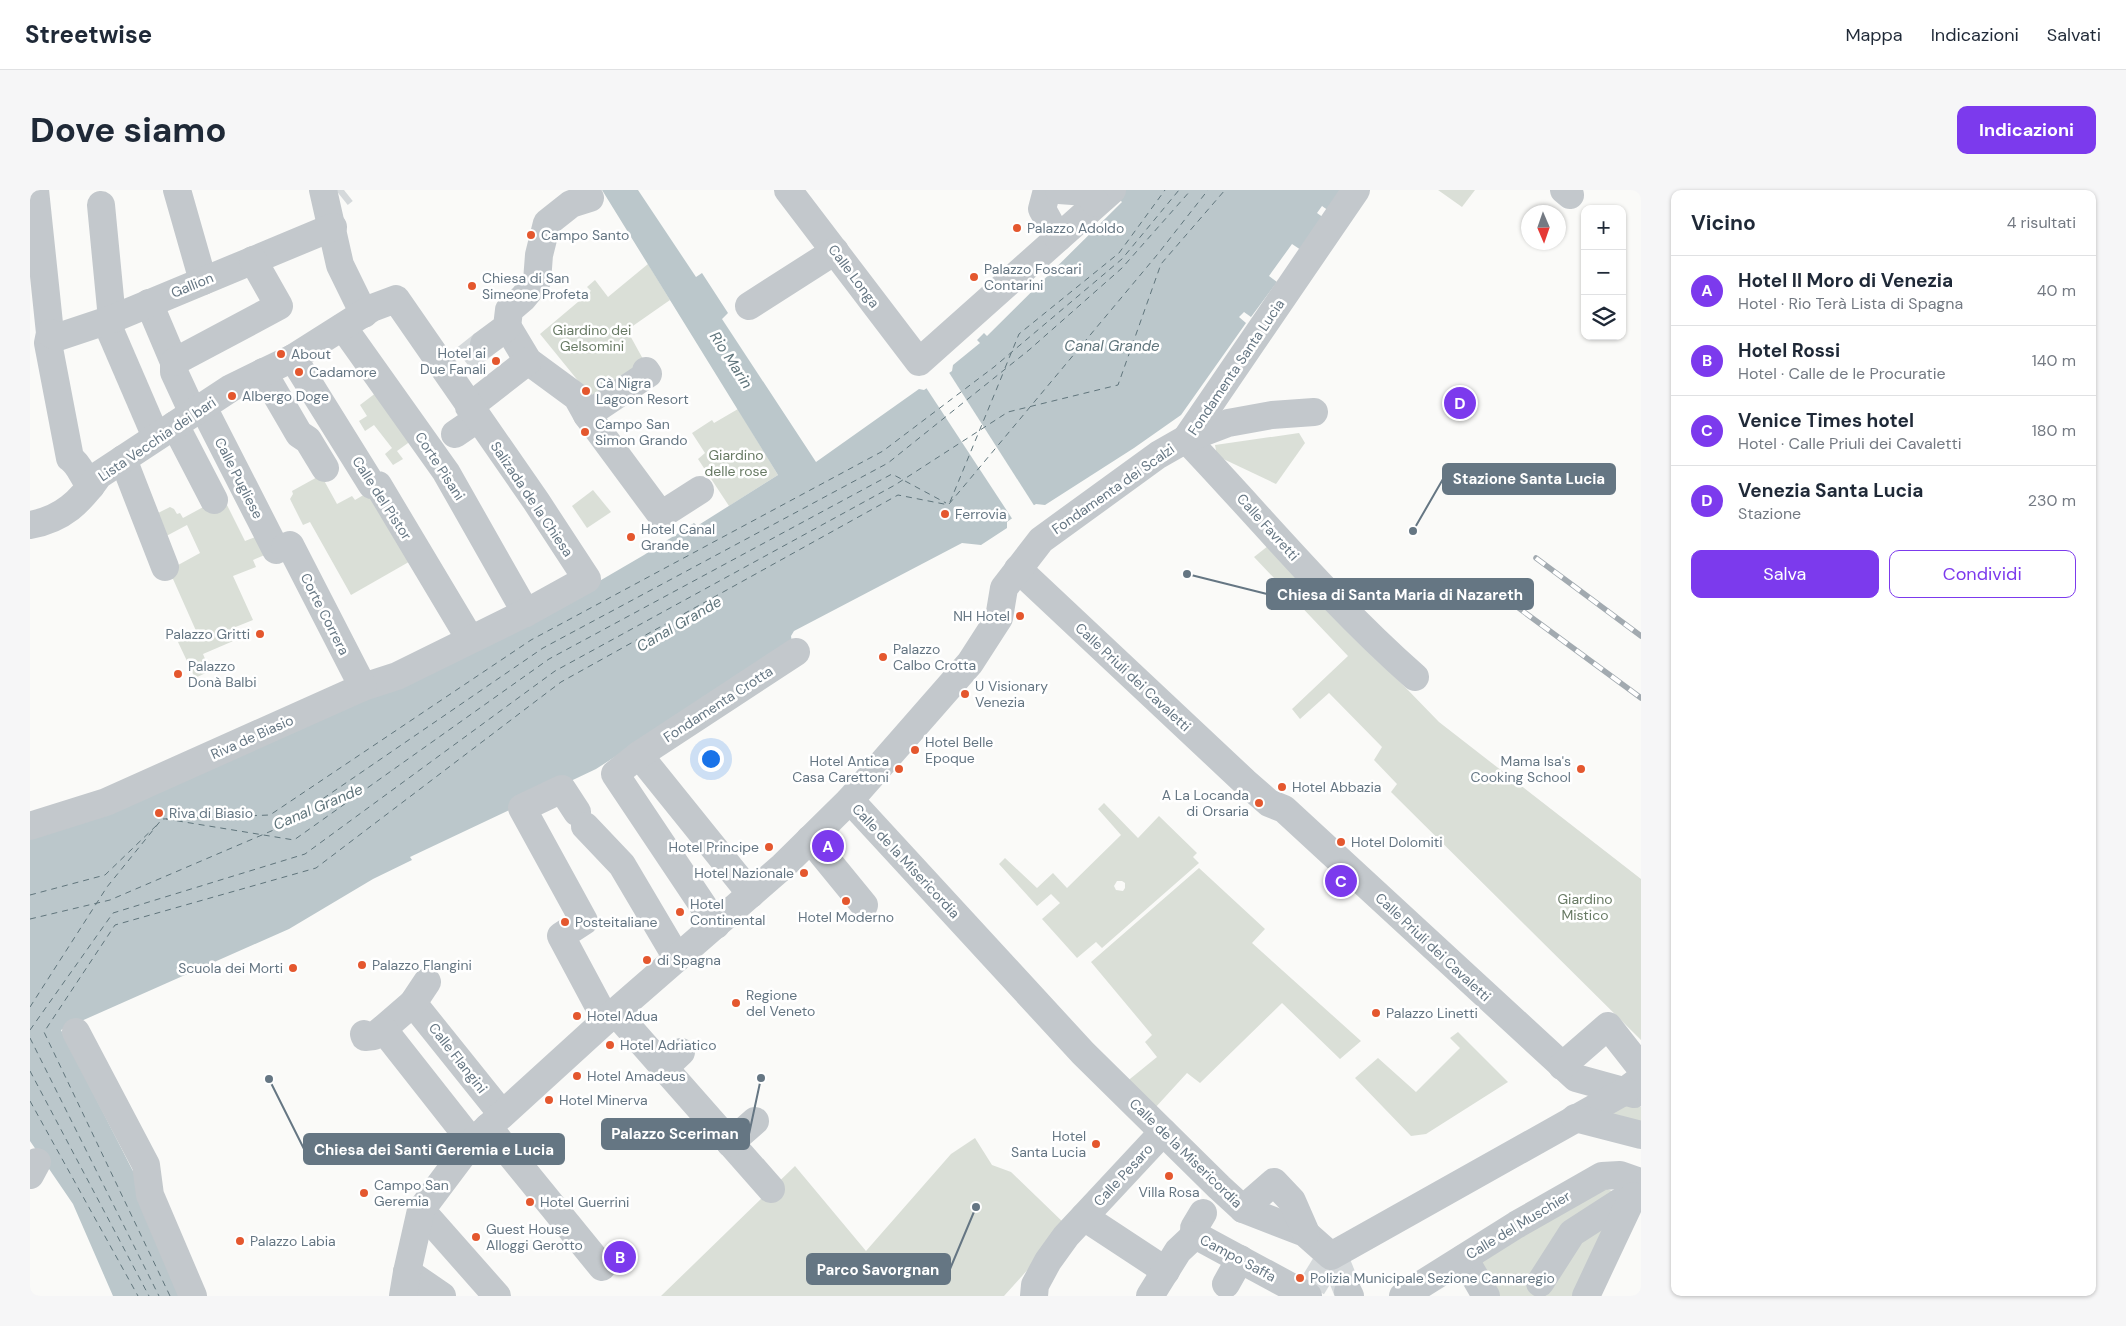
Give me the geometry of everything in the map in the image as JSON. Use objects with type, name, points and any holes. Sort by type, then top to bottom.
[{"type":"street","points":[[35,190],[50,333],[48,343],[70,458],[79,465],[83,478],[91,486]]},
{"type":"street","points":[[177,190],[203,281]]},
{"type":"street","name":"Calle Longa","points":[[788,190],[923,362],[1058,238]]},
{"type":"street","points":[[1047,190],[1042,209],[1058,238],[1104,196]]},
{"type":"street","points":[[1059,190],[1086,192],[1104,196]]},
{"type":"street","name":"Fondamenta Santa Lucia","points":[[1186,439],[1356,190]]},
{"type":"street","points":[[465,359],[507,327],[509,310],[537,281],[539,254],[547,223],[580,197]]},
{"type":"street","name":"Gallion","points":[[50,333],[58,337],[109,320],[253,260],[330,204]]},
{"type":"street","name":"Corte Pisani","points":[[330,204],[340,266],[353,321],[446,472],[526,612]]},
{"type":"street","points":[[101,205],[109,320],[182,421]]},
{"type":"street","points":[[749,306],[834,251]]},
{"type":"street","points":[[174,362],[279,306],[253,260]]},
{"type":"street","name":"Lista Vecchia dei bari","points":[[30,525],[46,522],[74,506],[99,475],[231,388],[293,358],[372,308],[396,298]]},
{"type":"street","name":"Salizada de la Chiesa","points":[[396,298],[465,359],[473,413],[536,501],[587,580]]},
{"type":"street","points":[[149,303],[174,362],[182,421],[214,500]]},
{"type":"street","points":[[455,434],[473,413],[519,342],[583,401],[661,515],[700,490]]},
{"type":"street","name":"Calle del Pistor","points":[[293,358],[372,485],[378,485],[470,639]]},
{"type":"street","points":[[263,372],[298,434],[308,440],[325,468]]},
{"type":"street","points":[[583,401],[647,373]]},
{"type":"street","name":"Fondamenta Santa Lucia","points":[[1186,439],[1228,423],[1272,415],[1314,412]]},
{"type":"street","name":"Calle Pugliese","points":[[182,421],[281,549]]},
{"type":"street","name":"Fondamenta dei Scalzi","points":[[485,1130],[610,1016],[751,894],[850,800],[970,663],[999,618],[1004,588],[1018,569],[1035,532],[1186,439]]},
{"type":"street","name":"Calle Favretti","points":[[1186,439],[1260,517],[1322,588],[1415,678]]},
{"type":"street","points":[[123,459],[165,567]]},
{"type":"street","name":"Corte Correra","points":[[281,549],[290,545],[363,687]]},
{"type":"street","name":"Calle Priuli dei Cavaletti","points":[[1018,569],[1244,782],[1269,803],[1284,809],[1576,1078],[1636,1089]]},
{"type":"street","name":"Riva de Biasio","points":[[30,826],[106,802],[363,687],[398,676],[587,580]]},
{"type":"street","name":"Fondamenta Crotta","points":[[716,925],[615,774],[639,755],[796,652]]},
{"type":"street","points":[[639,755],[751,894]]},
{"type":"street","points":[[677,958],[622,865],[581,819],[562,789],[522,808],[584,922],[561,936],[610,1016],[673,1060],[730,1143],[771,1189]]},
{"type":"street","name":"Calle de la Misericordia","points":[[850,800],[1083,1053],[1163,1132],[1207,1208],[1243,1209],[1306,1233],[1332,1259],[1575,1118],[1636,1089]]},
{"type":"street","points":[[810,839],[864,905]]},
{"type":"street","name":"Calle Flangini","points":[[420,992],[485,1130],[430,1090],[378,1029],[420,992]]},
{"type":"street","points":[[1562,1066],[1608,1026],[1641,1068]]},
{"type":"street","points":[[76,1032],[146,1165],[150,1195],[193,1296]]},
{"type":"street","points":[[1575,1118],[1641,1135]]},
{"type":"street","points":[[730,1143],[756,1121]]},
{"type":"street","points":[[442,1296],[405,1284],[421,1210],[485,1130],[602,1267]]},
{"type":"street","name":"Calle Pesaro","points":[[1034,1296],[1035,1284],[1048,1261],[1084,1217],[1163,1132]]},
{"type":"street","name":"Calle del Muschier","points":[[1412,1293],[1464,1258],[1602,1176],[1620,1175],[1638,1199]]},
{"type":"street","points":[[1243,1209],[1274,1182],[1292,1201],[1306,1233]]},
{"type":"street","points":[[1540,1283],[1572,1233],[1638,1199]]},
{"type":"street","points":[[1586,1296],[1638,1199]]},
{"type":"street","points":[[1150,1296],[1207,1208]]},
{"type":"street","name":"Campo Saffa","points":[[1207,1208],[1240,1259],[1303,1293]]},
{"type":"street","points":[[421,1210],[497,1296]]},
{"type":"street","points":[[1084,1217],[1166,1271]]},
{"type":"street","points":[[1464,1258],[1486,1296]]},
{"type":"street","points":[[1226,1284],[1240,1259]]},
{"type":"green space","points":[[1438,190],[1475,190],[1462,207]]},
{"type":"green space","name":"Giardino dei Gelsomini","points":[[648,264],[670,300],[627,330],[649,370],[597,404],[540,334],[591,291],[587,287],[595,280],[608,297]]},
{"type":"green space","points":[[381,389],[415,438],[397,451],[403,459],[393,465],[385,454],[392,448],[374,425],[365,431],[359,421],[367,416],[360,405]]},
{"type":"green space","name":"Giardino delle rose","points":[[738,409],[778,475],[729,506],[698,459],[705,453],[692,433],[712,420],[714,423]]},
{"type":"green space","points":[[1299,433],[1305,443],[1276,484],[1217,456],[1215,445]]},
{"type":"green space","points":[[321,475],[337,504],[352,496],[355,500],[372,490],[414,559],[351,595],[310,522],[303,525],[290,499],[293,494],[292,491]]},
{"type":"green space","points":[[593,490],[611,512],[587,528],[572,506]]},
{"type":"green space","points":[[224,499],[245,541],[258,536],[267,554],[253,560],[256,567],[233,576],[253,620],[233,628],[238,639],[203,654],[210,671],[195,678],[178,642],[197,633],[169,570],[200,553],[187,525],[157,541],[148,518],[170,507],[177,514],[180,513],[183,518],[207,505]]},
{"type":"green space","name":"Giardino Mistico","points":[[1268,546],[1439,722],[1641,879],[1641,1040],[1391,792],[1397,784],[1374,760],[1382,747],[1329,693],[1300,719],[1292,709],[1348,656],[1254,557]]},
{"type":"green space","points":[[1104,803],[1138,838],[1159,816],[1197,853],[1193,857],[1199,863],[1102,948],[1096,942],[1077,958],[1042,919],[1060,903],[1051,894],[1037,906],[999,864],[1005,858],[1037,888],[1053,873],[1067,888],[1121,835],[1098,809]],"holes":[[[1117,881],[1125,883],[1125,888],[1123,891],[1116,890],[1114,886]]]},
{"type":"green space","points":[[1199,868],[1265,929],[1252,943],[1361,1041],[1340,1059],[1282,1003],[1200,1083],[1187,1073],[1154,1109],[1125,1083],[1157,1057],[1145,1042],[1152,1035],[1091,962]]},
{"type":"green space","points":[[1458,1032],[1508,1082],[1426,1134],[1411,1136],[1355,1078],[1378,1058],[1416,1092],[1460,1048],[1450,1038]]},
{"type":"green space","points":[[1628,1102],[1641,1107],[1641,1131],[1592,1117]]},
{"type":"green space","points":[[975,1138],[992,1165],[1011,1172],[1067,1226],[1004,1296],[661,1296],[795,1166],[866,1251],[951,1154]]},
{"type":"green space","points":[[1601,1186],[1629,1199],[1579,1296],[1492,1296],[1471,1260]]},
{"type":"water","name":"Canal Grande","points":[[602,190],[638,190],[696,277],[702,273],[728,313],[722,319],[816,462],[919,389],[924,390],[952,371],[953,365],[980,343],[977,340],[984,333],[987,336],[1122,202],[1117,197],[1124,190],[1342,190],[1329,211],[1322,206],[1317,213],[1324,218],[1301,250],[1292,244],[1269,276],[1277,282],[1251,317],[1244,312],[1239,317],[1246,323],[1181,415],[1134,448],[1045,505],[1036,504],[1011,519],[1007,522],[1007,528],[981,545],[962,543],[794,631],[791,636],[792,643],[596,769],[410,857],[412,860],[373,879],[289,929],[61,1030],[138,1181],[187,1296],[113,1296],[73,1204],[30,1141],[30,833],[584,590],[694,523],[697,526],[778,475]]},
{"type":"pier","points":[[948,371],[1035,507],[1013,520],[925,386]]},
{"type":"ferry route","points":[[1005,368],[1019,334],[1119,253],[1165,190]]},
{"type":"ferry route","points":[[163,819],[270,815],[531,640],[883,451],[994,367],[1122,259],[1179,190]]},
{"type":"ferry route","points":[[30,919],[110,900],[283,826],[543,648],[888,463],[1029,350],[1122,268],[1191,190]]},
{"type":"ferry route","points":[[949,504],[1157,255],[1208,190]]},
{"type":"ferry route","points":[[30,1030],[113,913],[305,854],[555,671],[895,485],[1008,412],[1118,385],[1161,264],[1225,190]]},
{"type":"ferry route","points":[[950,502],[1004,371]]},
{"type":"ferry route","points":[[166,819],[294,840],[549,659],[892,474],[946,503]]},
{"type":"ferry route","points":[[170,1296],[44,1032],[115,925],[316,868],[561,682],[898,495],[949,505]]},
{"type":"ferry route","points":[[30,1007],[107,887],[162,819]]},
{"type":"ferry route","points":[[30,895],[105,875],[159,823]]},
{"type":"ferry route","points":[[30,1038],[159,1296]]},
{"type":"ferry route","points":[[30,1071],[149,1296]]},
{"type":"ferry route","points":[[30,1101],[138,1296]]},
{"type":"tunnel","points":[[339,194],[344,190]]},
{"type":"tunnel","points":[[464,360],[484,344]]},
{"type":"tunnel","points":[[1312,1287],[1326,1264]]},
{"type":"tunnel","points":[[1337,1264],[1348,1292]]},
{"type":"railway","points":[[1536,558],[1641,636]]},
{"type":"railway","points":[[1505,598],[1641,698]]},
{"type":"place","name":"Palazzo Adoldo","points":[[1017,228]]},
{"type":"place","name":"Campo Santo","points":[[531,235]]},
{"type":"place","name":"Palazzo Foscari Contarini","points":[[974,277]]},
{"type":"place","name":"Chiesa di San Simeone Profeta","points":[[472,286]]},
{"type":"place","name":"About","points":[[281,354]]},
{"type":"place","name":"Hotel ai Due Fanali","points":[[496,361]]},
{"type":"place","name":"Cadamore","points":[[299,372]]},
{"type":"place","name":"Cà Nigra Lagoon Resort","points":[[586,391]]},
{"type":"place","name":"Albergo Doge","points":[[232,396]]},
{"type":"place","name":"Venezia Santa Lucia","points":[[1460,403]]},
{"type":"place","name":"Campo San Simon Grando","points":[[585,432]]},
{"type":"place","name":"Ferrovia","points":[[945,514]]},
{"type":"place","name":"Stazione Santa Lucia","points":[[1413,531]]},
{"type":"place","name":"Hotel Canal Grande","points":[[631,537]]},
{"type":"place","name":"Chiesa di Santa Maria di Nazareth","points":[[1187,574]]},
{"type":"place","name":"NH Hotel","points":[[1020,616]]},
{"type":"place","name":"Palazzo Gritti","points":[[260,634]]},
{"type":"place","name":"Palazzo Calbo Crotta","points":[[883,657]]},
{"type":"place","name":"Palazzo Donà Balbi","points":[[178,674]]},
{"type":"place","name":"U Visionary Venezia","points":[[965,694]]},
{"type":"place","name":"Hotel Belle Epoque","points":[[915,750]]},
{"type":"place","name":"Hotel Antica Casa Carettoni","points":[[899,769]]},
{"type":"place","name":"Mama Isa's Cooking School","points":[[1581,769]]},
{"type":"place","name":"Hotel Abbazia","points":[[1282,787]]},
{"type":"place","name":"A La Locanda di Orsaria","points":[[1259,803]]},
{"type":"place","name":"Riva di Biasio","points":[[159,813]]},
{"type":"place","name":"Hotel Dolomiti","points":[[1341,842]]},
{"type":"place","name":"Hotel Il Moro di Venezia","points":[[828,846]]},
{"type":"place","name":"Hotel Principe","points":[[769,847]]},
{"type":"place","name":"Hotel Nazionale","points":[[804,873]]},
{"type":"place","name":"Venice Times hotel","points":[[1341,881]]},
{"type":"place","name":"Hotel Moderno","points":[[846,901]]},
{"type":"place","name":"Hotel Continental","points":[[680,912]]},
{"type":"place","name":"Posteitaliane","points":[[565,922]]},
{"type":"place","name":"di Spagna","points":[[647,960]]},
{"type":"place","name":"Palazzo Flangini","points":[[362,965]]},
{"type":"place","name":"Scuola dei Morti","points":[[293,968]]},
{"type":"place","name":"Regione del Veneto","points":[[736,1003]]},
{"type":"place","name":"Palazzo Linetti","points":[[1376,1013]]},
{"type":"place","name":"Hotel Adua","points":[[577,1016]]},
{"type":"place","name":"Hotel Adriatico","points":[[610,1045]]},
{"type":"place","name":"Hotel Amadeus","points":[[577,1076]]},
{"type":"place","name":"Palazzo Sceriman","points":[[761,1078]]},
{"type":"place","name":"Chiesa dei Santi Geremia e Lucia","points":[[269,1079]]},
{"type":"place","name":"Hotel Minerva","points":[[549,1100]]},
{"type":"place","name":"Hotel Santa Lucia","points":[[1096,1144]]},
{"type":"place","name":"Villa Rosa","points":[[1169,1176]]},
{"type":"place","name":"Campo San Geremia","points":[[364,1193]]},
{"type":"place","name":"Hotel Guerrini","points":[[530,1202]]},
{"type":"place","name":"Parco Savorgnan","points":[[976,1207]]},
{"type":"place","name":"Guest House Alloggi Gerotto","points":[[476,1237]]},
{"type":"place","name":"Palazzo Labia","points":[[240,1241]]},
{"type":"place","name":"Hotel Rossi","points":[[620,1257]]},
{"type":"place","name":"Polizia Municipale Sezione Cannaregio","points":[[1300,1278]]},
{"type":"water label","name":"Rio Marin","points":[[731,360]]}]
